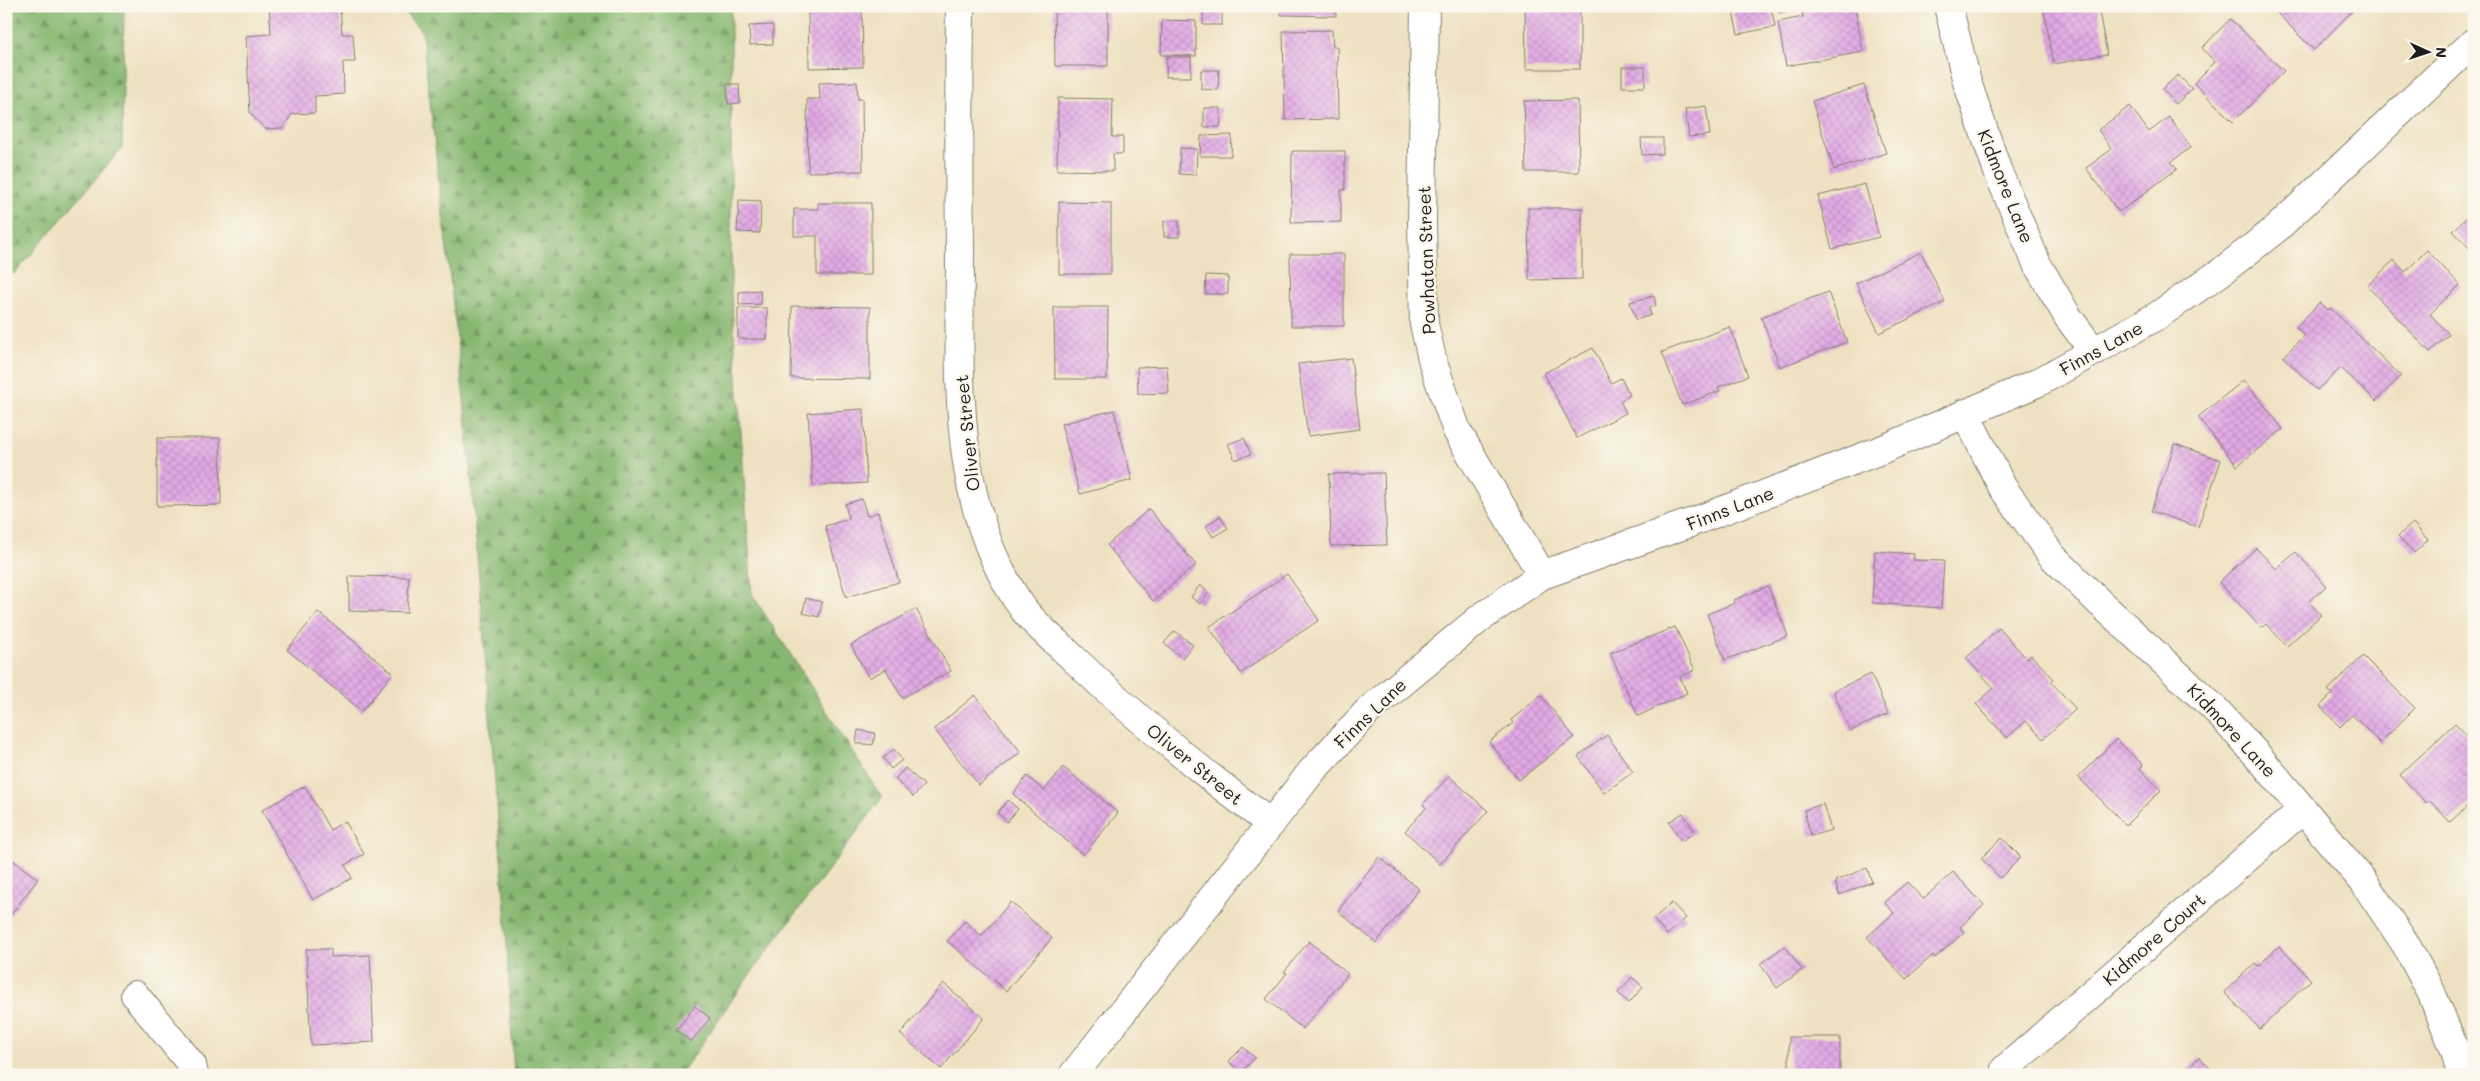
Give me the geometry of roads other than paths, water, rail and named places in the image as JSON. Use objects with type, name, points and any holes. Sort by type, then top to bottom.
[{"type":"street","name":"Oliver Street","points":[[960,6],[961,402],[967,470],[976,511],[997,566],[1025,611],[1094,677],[1194,766],[1271,824]]},
{"type":"street","name":"Powhatan Street","points":[[1425,6],[1422,222],[1424,324],[1433,363],[1458,431],[1542,575]]},
{"type":"street","name":"Kidmore Lane","points":[[1948,6],[1967,82],[1998,172],[2037,264],[2068,317],[2094,352]]},
{"type":"street","name":"Finns Lane","points":[[1073,1075],[1312,771],[1368,711],[1479,619],[1542,575],[1690,523],[1880,450],[2039,382],[2157,316],[2221,272],[2276,230],[2474,42]]},
{"type":"street","name":"Kidmore Lane","points":[[1965,413],[2003,488],[2052,556],[2214,708],[2303,809],[2363,881],[2406,945],[2431,992],[2454,1050],[2461,1075]]},
{"type":"street","name":"Kidmore Court","points":[[2005,1069],[2303,809]]},
{"type":"street","points":[[135,995],[192,1065],[194,1075]]}]
